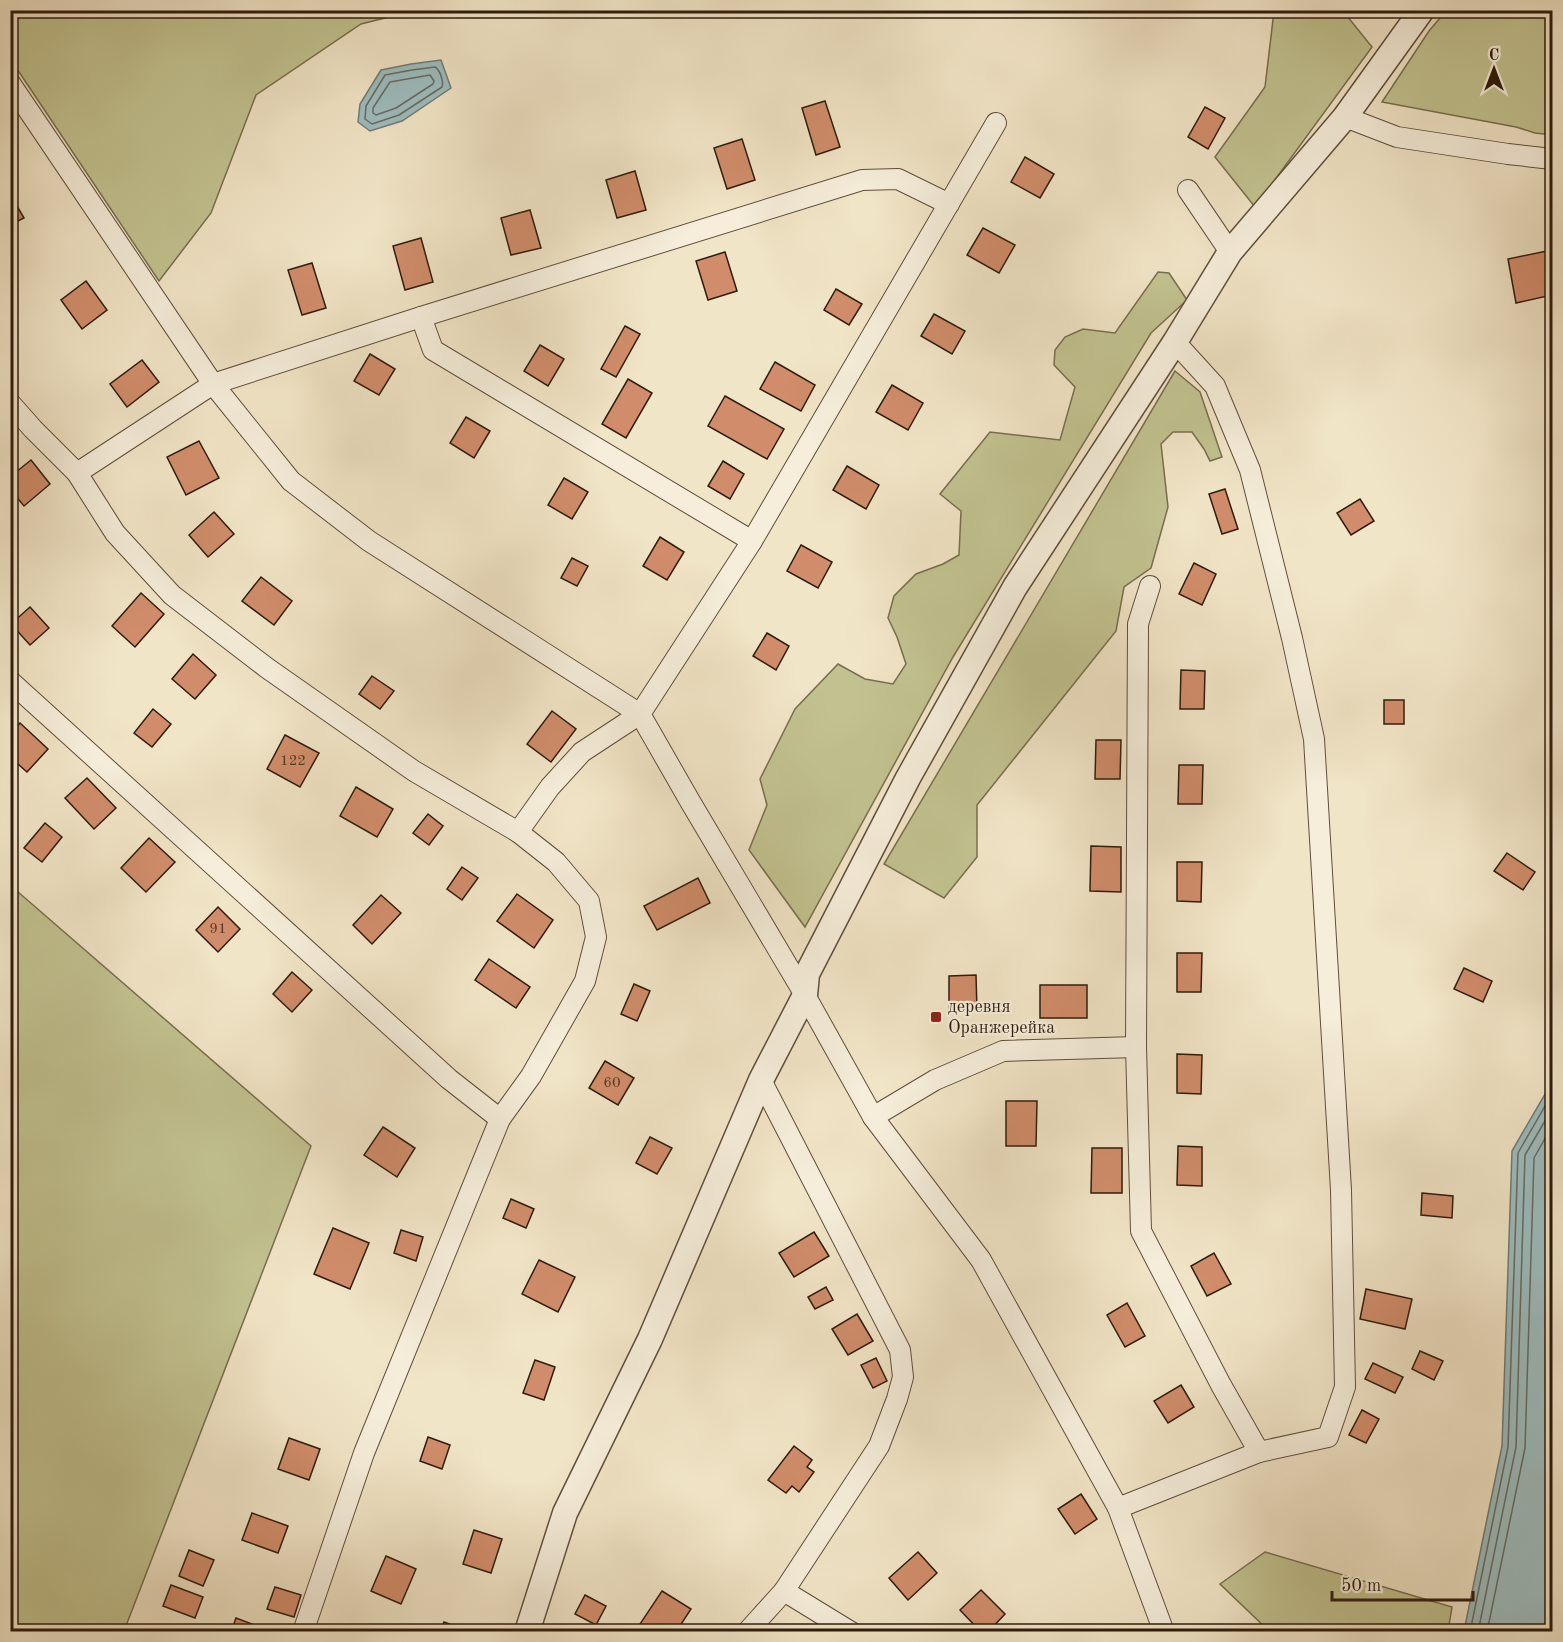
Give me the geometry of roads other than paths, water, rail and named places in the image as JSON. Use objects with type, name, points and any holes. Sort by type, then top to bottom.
[{"type":"street","points":[[527,1632],[565,1513],[650,1339],[761,1080],[805,995],[807,974],[908,778],[1015,586],[1175,342],[1230,252],[1345,117],[1422,10]]},
{"type":"street","points":[[10,83],[213,384],[291,481],[369,541],[640,714],[805,995],[873,1117],[981,1260],[1118,1508],[1164,1632]]},
{"type":"street","points":[[1345,117],[1397,137],[1552,159]]},
{"type":"street","points":[[518,832],[550,787],[582,752],[640,714],[752,541],[996,123]]},
{"type":"street","points":[[77,473],[213,384],[420,317],[862,180],[898,179],[949,204]]},
{"type":"street","points":[[1188,190],[1230,252]]},
{"type":"street","points":[[420,317],[434,350],[752,541]]},
{"type":"street","points":[[1118,1508],[1258,1452],[1328,1437],[1345,1387],[1341,1190],[1314,739],[1292,638],[1250,470],[1215,386],[1175,342]]},
{"type":"street","points":[[10,403],[77,473],[115,533],[172,595],[267,668],[414,771],[518,832],[556,862],[589,901],[596,937],[585,981],[531,1076],[500,1119],[363,1453],[303,1632]]},
{"type":"street","points":[[1150,586],[1138,624],[1136,1047],[1141,1231],[1258,1452]]},
{"type":"street","points":[[10,681],[449,1079],[500,1119]]},
{"type":"street","points":[[873,1117],[935,1080],[1003,1051],[1136,1047]]},
{"type":"street","points":[[747,1632],[784,1591],[879,1446],[903,1377],[900,1350],[761,1080]]},
{"type":"street","points":[[784,1591],[851,1632]]},
{"type":"water","points":[[441,60],[451,88],[402,121],[370,131],[358,122],[360,104],[381,70]]},
{"type":"water","points":[[1552,1082],[1552,1631],[1464,1631],[1502,1446],[1512,1151]]},
{"type":"place","name":"деревня Оранжерейка","points":[[936,1017]]}]
